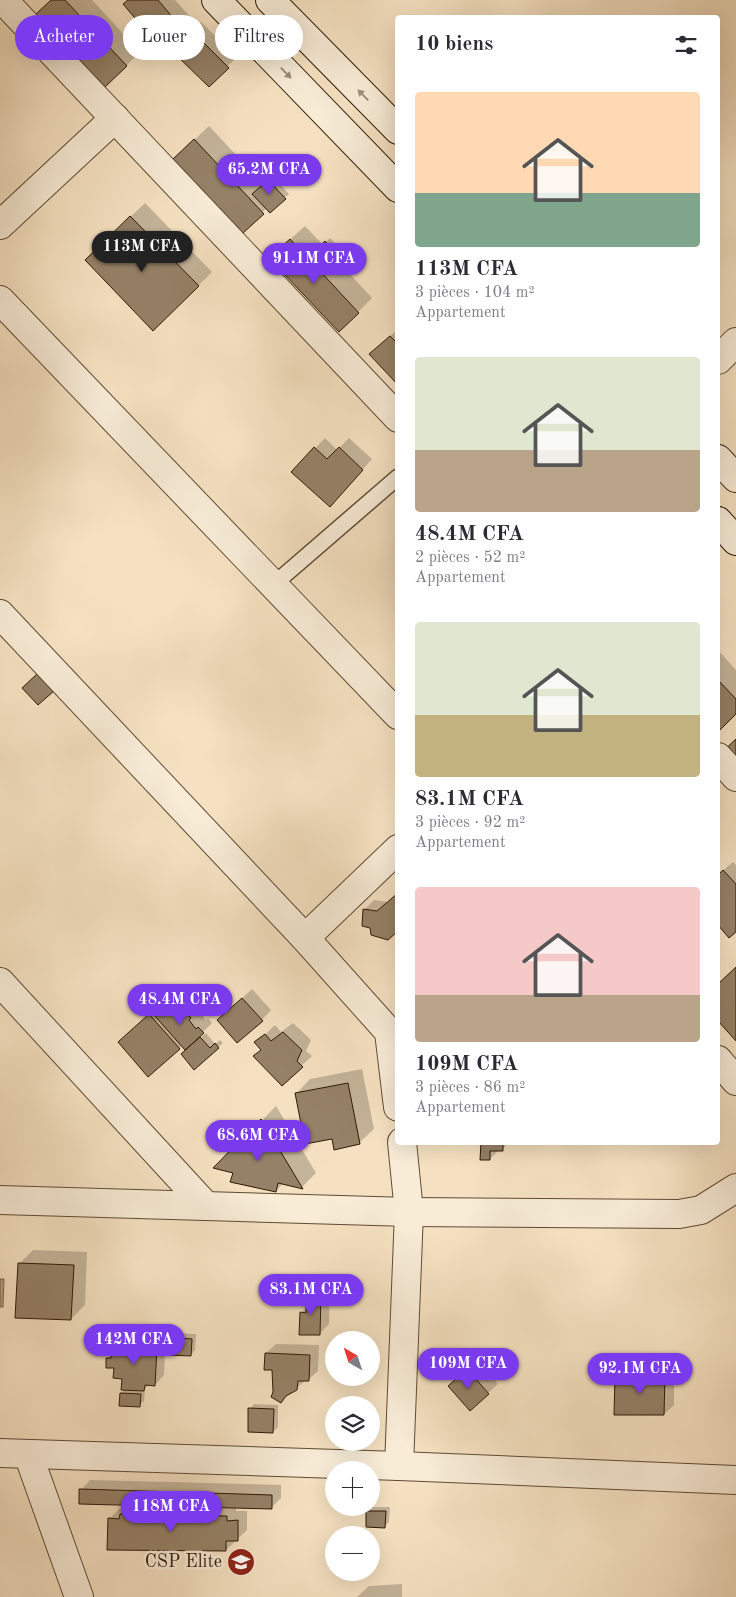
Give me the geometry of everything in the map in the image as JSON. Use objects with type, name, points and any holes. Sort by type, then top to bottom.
[{"type":"street","points":[[3,0],[395,415]]},
{"type":"street","points":[[216,0],[395,185]]},
{"type":"street","points":[[270,0],[395,127]]},
{"type":"street","points":[[0,225],[114,118]]},
{"type":"street","points":[[0,300],[395,712]]},
{"type":"street","points":[[720,358],[736,342]]},
{"type":"street","points":[[720,461],[736,478]]},
{"type":"street","points":[[720,523],[736,541]]},
{"type":"street","points":[[0,614],[305,938],[389,1032],[395,1082]]},
{"type":"street","points":[[720,759],[736,777]]},
{"type":"street","points":[[305,938],[395,852]]},
{"type":"street","points":[[0,982],[206,1206]]},
{"type":"street","points":[[720,1062],[736,1081]]},
{"type":"street","points":[[399,1466],[410,1212],[402,1145]]},
{"type":"street","points":[[0,1200],[410,1212],[679,1214],[701,1210],[736,1188]]},
{"type":"street","points":[[0,1453],[399,1466],[736,1480]]},
{"type":"street","points":[[28,1454],[79,1597]]},
{"type":"lane","points":[[273,585],[395,480]]},
{"type":"shaded area","points":[[0,1279],[4,1279],[3,1307],[0,1307]]},
{"type":"building","points":[[51,0],[65,0],[79,15],[37,15]]},
{"type":"building","points":[[128,0],[158,0],[171,15],[132,15],[123,4]]},
{"type":"building","points":[[205,44],[215,54],[215,60],[221,60],[229,68],[209,87],[181,60],[205,60]]},
{"type":"building","points":[[113,51],[127,66],[105,87],[79,60],[113,60]]},
{"type":"building","points":[[194,139],[264,214],[243,233],[173,159]]},
{"type":"building","points":[[268,180],[286,199],[270,213],[252,194]]},
{"type":"building","points":[[130,216],[199,286],[153,331],[85,260]]},
{"type":"building","points":[[290,239],[359,313],[339,332],[269,258]]},
{"type":"building","points":[[325,241],[338,256],[324,269],[310,255]]},
{"type":"building","points":[[390,336],[395,341],[395,382],[369,354]]},
{"type":"building","points":[[314,447],[327,459],[339,447],[363,470],[330,507],[291,472]]},
{"type":"building","points":[[38,673],[54,691],[38,705],[22,688]]},
{"type":"building","points":[[720,682],[736,699],[736,714],[720,730]]},
{"type":"building","points":[[736,739],[736,771],[720,754]]},
{"type":"building","points":[[723,870],[736,884],[736,932],[729,938],[720,927],[720,873]]},
{"type":"building","points":[[395,896],[395,934],[388,940],[371,935],[370,928],[362,926],[363,909],[377,911]]},
{"type":"building","points":[[736,967],[736,1041],[720,1023],[720,982]]},
{"type":"building","points":[[242,998],[263,1021],[237,1043],[217,1020]]},
{"type":"building","points":[[179,1004],[191,1018],[189,1020],[196,1029],[198,1027],[204,1033],[185,1050],[154,1015],[161,1010],[166,1015]]},
{"type":"building","points":[[149,1014],[180,1049],[148,1077],[118,1042]]},
{"type":"building","points":[[283,1032],[302,1050],[297,1061],[303,1067],[282,1086],[253,1056],[261,1050],[254,1042],[265,1034],[271,1041]]},
{"type":"building","points":[[200,1037],[210,1048],[215,1043],[219,1048],[194,1070],[181,1054]]},
{"type":"building","points":[[348,1083],[360,1144],[334,1150],[332,1139],[305,1144],[295,1093]]},
{"type":"building","points":[[261,1119],[303,1189],[278,1183],[276,1192],[230,1182],[233,1173],[213,1168]]},
{"type":"building","points":[[481,1145],[503,1145],[503,1151],[490,1151],[490,1160],[480,1160]]},
{"type":"building","points":[[18,1263],[74,1265],[71,1320],[15,1318]]},
{"type":"building","points":[[306,1293],[321,1294],[320,1335],[299,1335],[300,1312],[306,1313]]},
{"type":"building","points":[[167,1337],[192,1339],[191,1356],[166,1355]]},
{"type":"building","points":[[112,1345],[157,1347],[155,1386],[145,1385],[144,1391],[121,1390],[122,1379],[113,1378],[114,1368],[106,1368],[106,1358],[111,1358]]},
{"type":"building","points":[[265,1353],[310,1355],[309,1381],[298,1381],[297,1390],[286,1396],[281,1403],[271,1397],[273,1392],[272,1370],[264,1370]]},
{"type":"building","points":[[467,1369],[489,1394],[470,1411],[448,1386]]},
{"type":"building","points":[[615,1376],[665,1376],[664,1415],[614,1415]]},
{"type":"building","points":[[120,1393],[141,1394],[140,1407],[119,1406]]},
{"type":"building","points":[[248,1408],[274,1409],[273,1433],[248,1432]]},
{"type":"building","points":[[79,1489],[272,1495],[272,1509],[79,1504]]},
{"type":"building","points":[[380,1511],[386,1511],[385,1528],[366,1526],[366,1516],[380,1516]]},
{"type":"building","points":[[120,1514],[227,1516],[227,1521],[238,1520],[238,1541],[226,1541],[226,1551],[107,1550],[108,1518],[119,1519]]},
{"type":"place","name":"CSP Elite","points":[[241,1562]]}]
